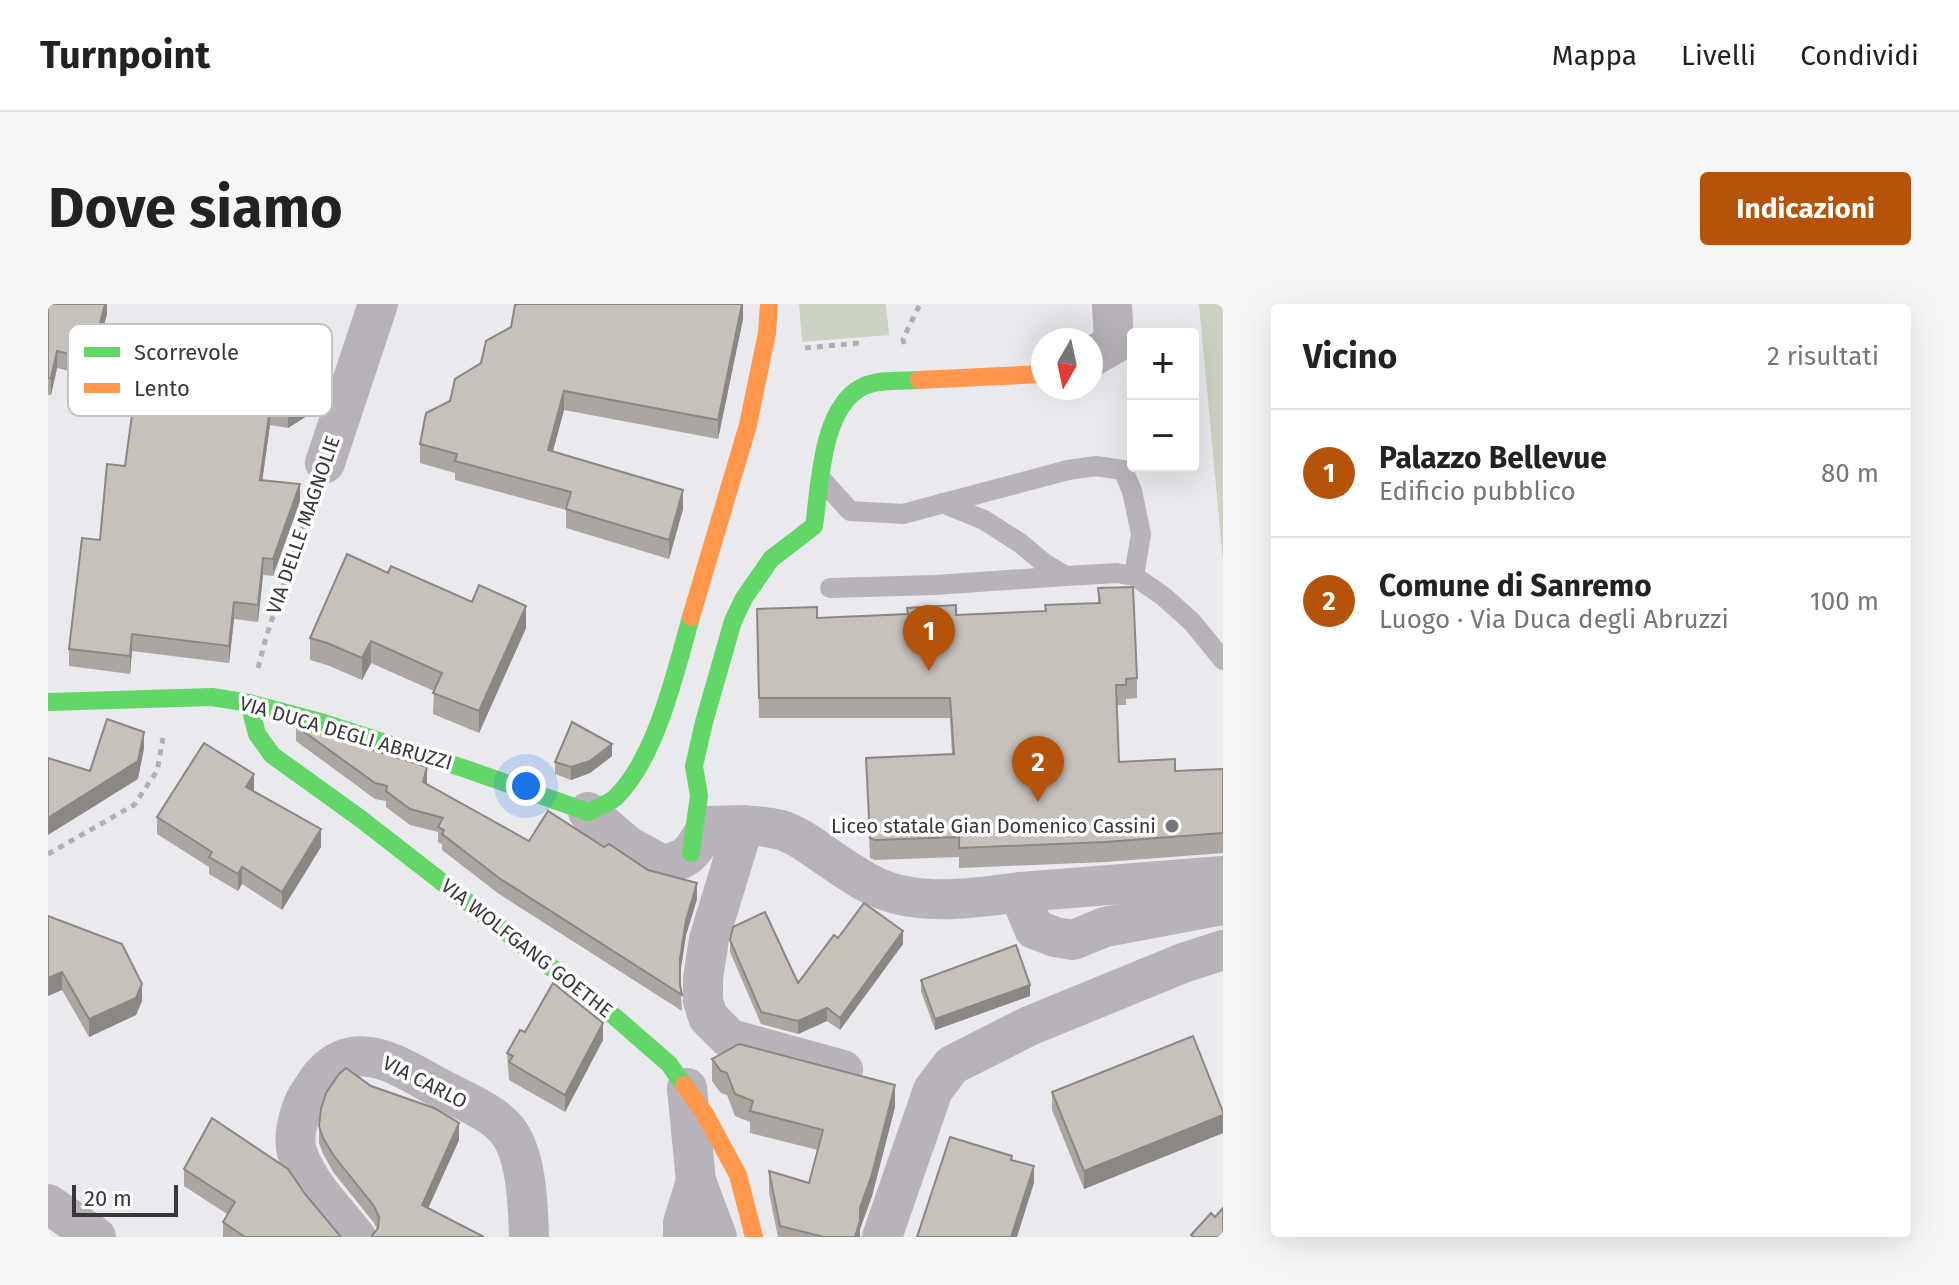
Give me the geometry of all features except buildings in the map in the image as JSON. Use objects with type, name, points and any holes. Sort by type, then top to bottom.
[{"type":"street","name":"VIA DELLE MAGNOLIE","points":[[325,463],[378,304]]},
{"type":"street","points":[[588,812],[614,799],[637,769],[660,721],[748,425],[767,333],[769,304]]},
{"type":"street","points":[[1103,350],[1114,344],[1112,304]]},
{"type":"street","points":[[691,853],[699,796],[694,766],[733,621],[744,598],[771,559],[814,526],[832,426],[842,405],[867,384],[1031,375]]},
{"type":"street","name":"VIA DUCA DEGLI ABRUZZI","points":[[48,702],[212,697],[249,703],[324,723],[588,812],[628,846],[663,865],[682,860],[691,853]]},
{"type":"street","name":"VIA WOLFGANG GOETHE","points":[[249,703],[257,734],[272,755],[361,819],[615,1017],[669,1064],[705,1114],[738,1175],[754,1237]]},
{"type":"street","points":[[691,853],[708,826],[744,825],[782,831],[803,840],[858,878],[884,890],[915,897],[946,899],[1223,876]]},
{"type":"street","points":[[744,825],[709,939],[703,978],[703,1001],[708,1017],[730,1039],[843,1070]]},
{"type":"street","points":[[1021,892],[1034,929],[1073,940],[1105,927],[1223,905]]},
{"type":"street","points":[[882,1237],[933,1090],[952,1065],[1029,1026],[1183,963],[1223,950]]},
{"type":"street","name":"VIA CARLO","points":[[356,1237],[306,1176],[295,1148],[303,1103],[322,1074],[336,1063],[359,1055],[381,1058],[490,1115],[508,1131],[518,1152],[526,1185],[529,1237]]},
{"type":"street","points":[[687,1088],[696,1181],[717,1237]]},
{"type":"street","points":[[683,1237],[683,1223],[696,1181]]},
{"type":"street","points":[[48,1204],[96,1237]]},
{"type":"lane","points":[[821,478],[850,511],[903,514],[1068,470],[1096,466],[1123,470],[1132,491],[1141,534],[1134,576]]},
{"type":"lane","points":[[942,503],[984,520],[1066,576]]},
{"type":"lane","points":[[830,588],[935,585],[1117,573],[1134,576],[1192,622],[1223,660]]},
{"type":"path","points":[[888,341],[903,339]]},
{"type":"path","points":[[799,349],[874,342]]},
{"type":"path","name":"VIA DELLE MAGNOLIE","points":[[249,703],[267,634],[325,463]]},
{"type":"path","points":[[48,854],[134,805],[157,771],[171,698]]},
{"type":"green space","points":[[799,304],[886,304],[889,335],[802,342]]},
{"type":"green space","points":[[1199,304],[1223,304],[1223,561]]},
{"type":"traffic: fast","points":[[691,853],[699,796],[694,766],[733,621],[744,598],[771,559],[814,526],[830,430],[848,397],[862,387],[875,383],[919,380]]},
{"type":"traffic: fast","points":[[48,702],[212,697],[249,703],[324,723],[588,812],[615,798],[642,761],[663,713],[691,617]]},
{"type":"traffic: fast","points":[[249,703],[257,734],[272,755],[361,819],[615,1017],[669,1064],[684,1085]]},
{"type":"traffic: slow","points":[[691,617],[748,425],[767,333],[769,304]]},
{"type":"traffic: slow","points":[[919,380],[1031,375]]},
{"type":"traffic: slow","points":[[684,1085],[705,1114],[738,1175],[754,1237]]},
{"type":"place","name":"Palazzo Bellevue","points":[[929,671]]},
{"type":"place","name":"Comune di Sanremo","points":[[1038,802]]},
{"type":"place","name":"Liceo statale Gian Domenico Cassini","points":[[1172,826]]}]
